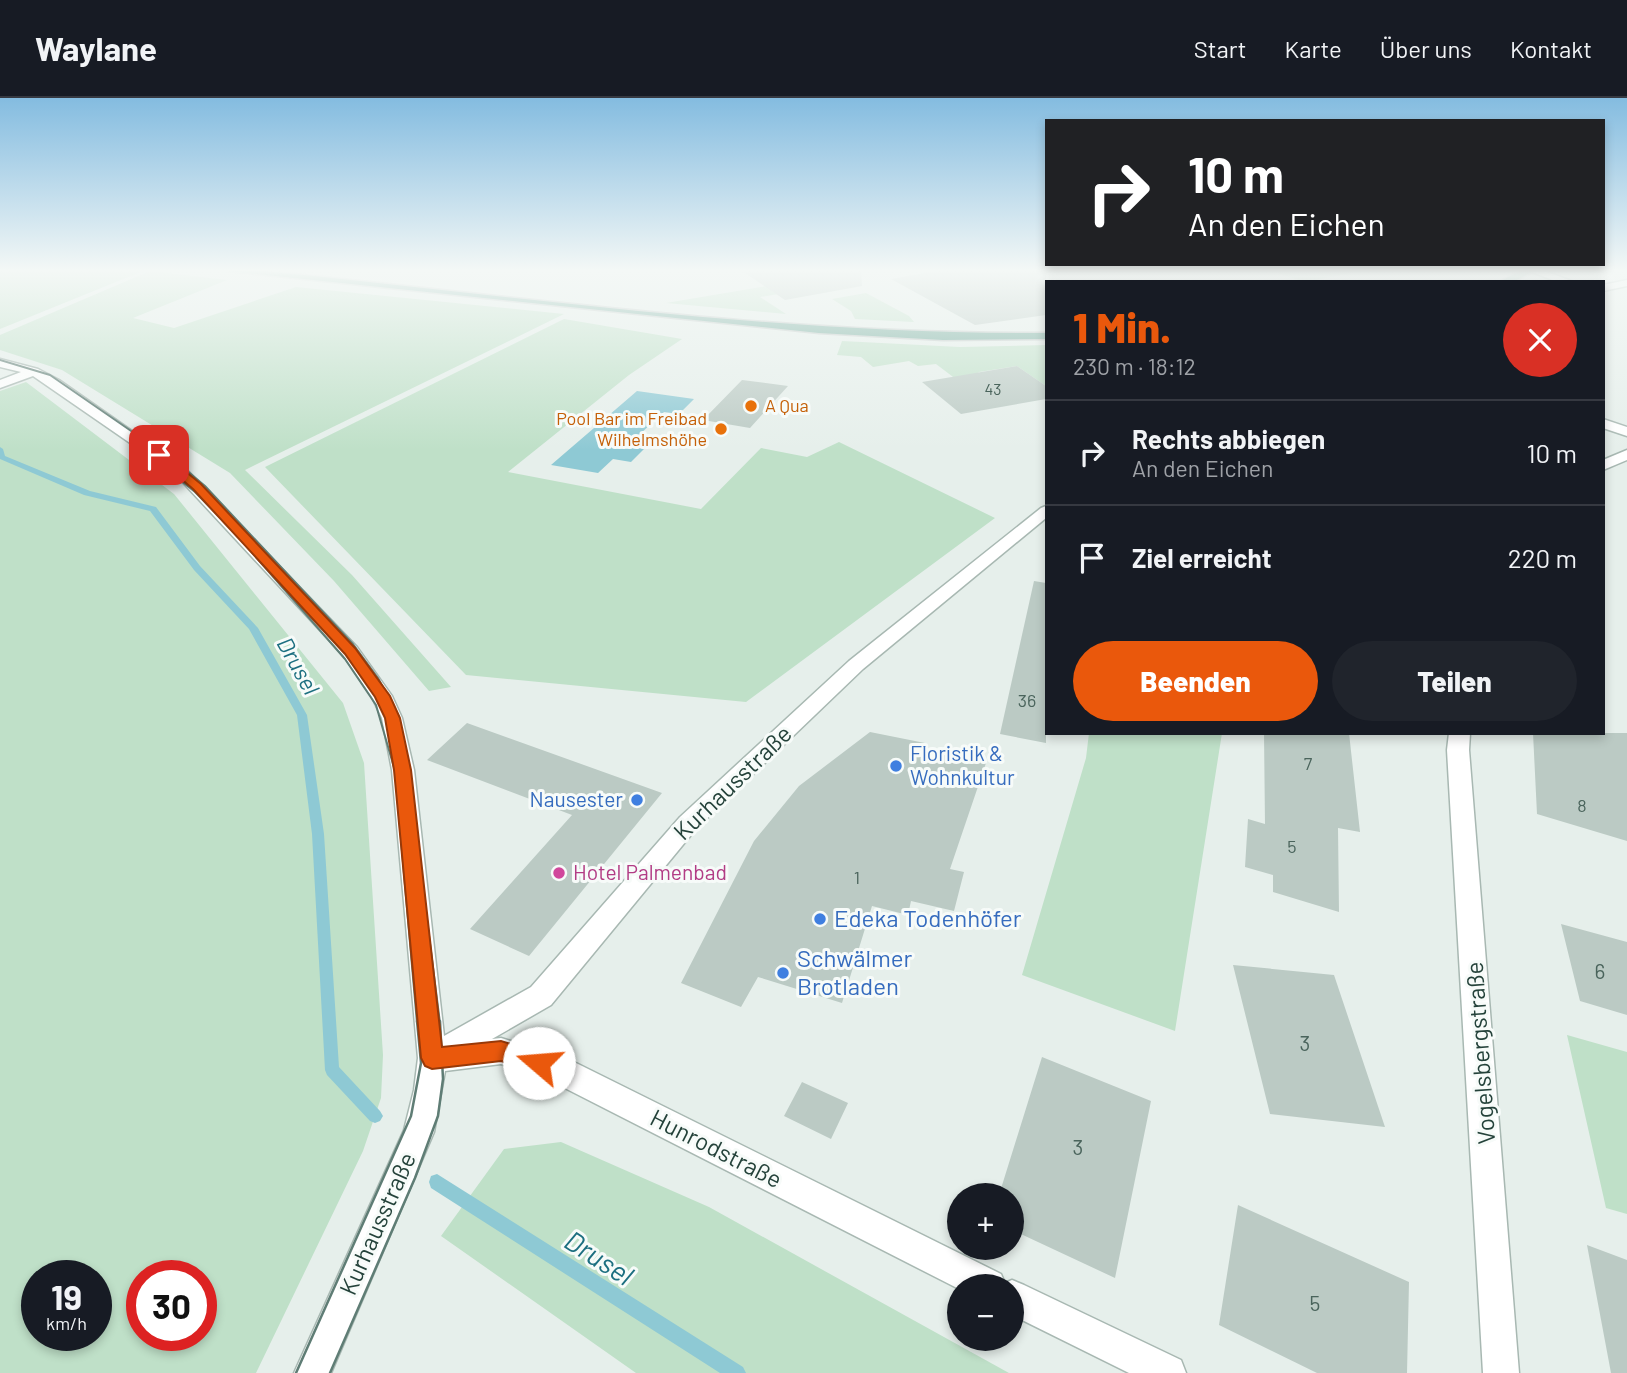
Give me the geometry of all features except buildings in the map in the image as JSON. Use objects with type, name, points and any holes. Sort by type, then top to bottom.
[{"type":"main road","points":[[828,330],[943,337],[1045,336]]},
{"type":"street","points":[[0,363],[34,372],[55,383],[159,455],[197,486],[350,651],[382,696],[392,718],[403,770],[432,1058]]},
{"type":"street","points":[[0,384],[34,372]]},
{"type":"street","points":[[1605,424],[1627,432]]},
{"type":"street","points":[[1605,465],[1627,454]]},
{"type":"street","name":"Kurhausstraße","points":[[312,1373],[419,1132],[429,1090],[432,1058],[541,996],[688,823],[856,664],[1045,512]]},
{"type":"street","name":"Vogelsbergstraße","points":[[1460,735],[1458,750],[1501,1373]]},
{"type":"street","name":"Hunrodstraße","points":[[432,1058],[501,1051],[558,1069],[965,1274]]},
{"type":"street","points":[[1024,1303],[1168,1373]]},
{"type":"green space","points":[[11,330],[530,330],[245,470],[352,575],[451,687],[429,691],[334,581],[230,473],[62,370],[0,350],[0,335]]},
{"type":"green space","points":[[541,330],[632,330],[682,339],[629,375],[508,472],[701,509],[761,448],[807,457],[839,442],[995,518],[746,702],[466,675],[265,467]]},
{"type":"green space","points":[[842,341],[960,347],[1045,345],[1045,385],[1017,366],[979,372],[965,386],[936,364],[918,366],[909,361],[873,367],[861,357],[837,355]]},
{"type":"green space","points":[[26,382],[174,494],[343,703],[364,763],[383,1055],[381,1098],[363,1151],[256,1373],[0,1373],[0,391]]},
{"type":"green space","points":[[1089,735],[1222,735],[1175,1031],[1022,975],[1086,758]]},
{"type":"green space","points":[[1567,1035],[1627,1052],[1627,1214],[1606,1208]]},
{"type":"green space","points":[[561,1142],[709,1207],[947,1339],[947,1351],[969,1351],[1009,1373],[636,1373],[441,1236],[504,1149]]},
{"type":"water","points":[[637,391],[694,399],[679,414],[664,412],[639,435],[655,438],[631,462],[613,459],[598,473],[551,465]]},
{"type":"waterway","name":"Drusel","points":[[0,449],[2,457],[87,493],[153,509],[197,568],[253,628],[302,715],[318,834],[332,1070],[375,1116]]},
{"type":"waterway","name":"Drusel","points":[[437,1182],[737,1373]]},
{"type":"tram line","points":[[0,360],[50,375],[179,464],[205,486],[353,644],[378,678],[398,715],[408,768],[440,1023]]},
{"type":"tram line","points":[[152,457],[195,492],[234,532],[345,659],[376,705],[395,771],[417,1023]]},
{"type":"tram line","points":[[296,1373],[411,1116],[421,1063],[417,1021]]},
{"type":"tram line","points":[[330,1373],[415,1178],[438,1116],[443,1079],[440,1021]]},
{"type":"place","name":"A Qua","points":[[751,406]]},
{"type":"place","name":"Pool Bar im Freibad Wilhelmshöhe","points":[[721,429]]},
{"type":"place","name":"Floristik & Wohnkultur","points":[[896,766]]},
{"type":"place","name":"Nausester","points":[[637,800]]},
{"type":"place","name":"Hotel Palmenbad","points":[[559,873]]},
{"type":"place","name":"Edeka Todenhöfer","points":[[820,919]]},
{"type":"place","name":"Schwälmer Brotladen","points":[[783,973]]},
{"type":"route","points":[[159,455],[197,486],[350,651],[382,696],[392,718],[403,770],[432,1058],[501,1051],[539,1063]]}]
